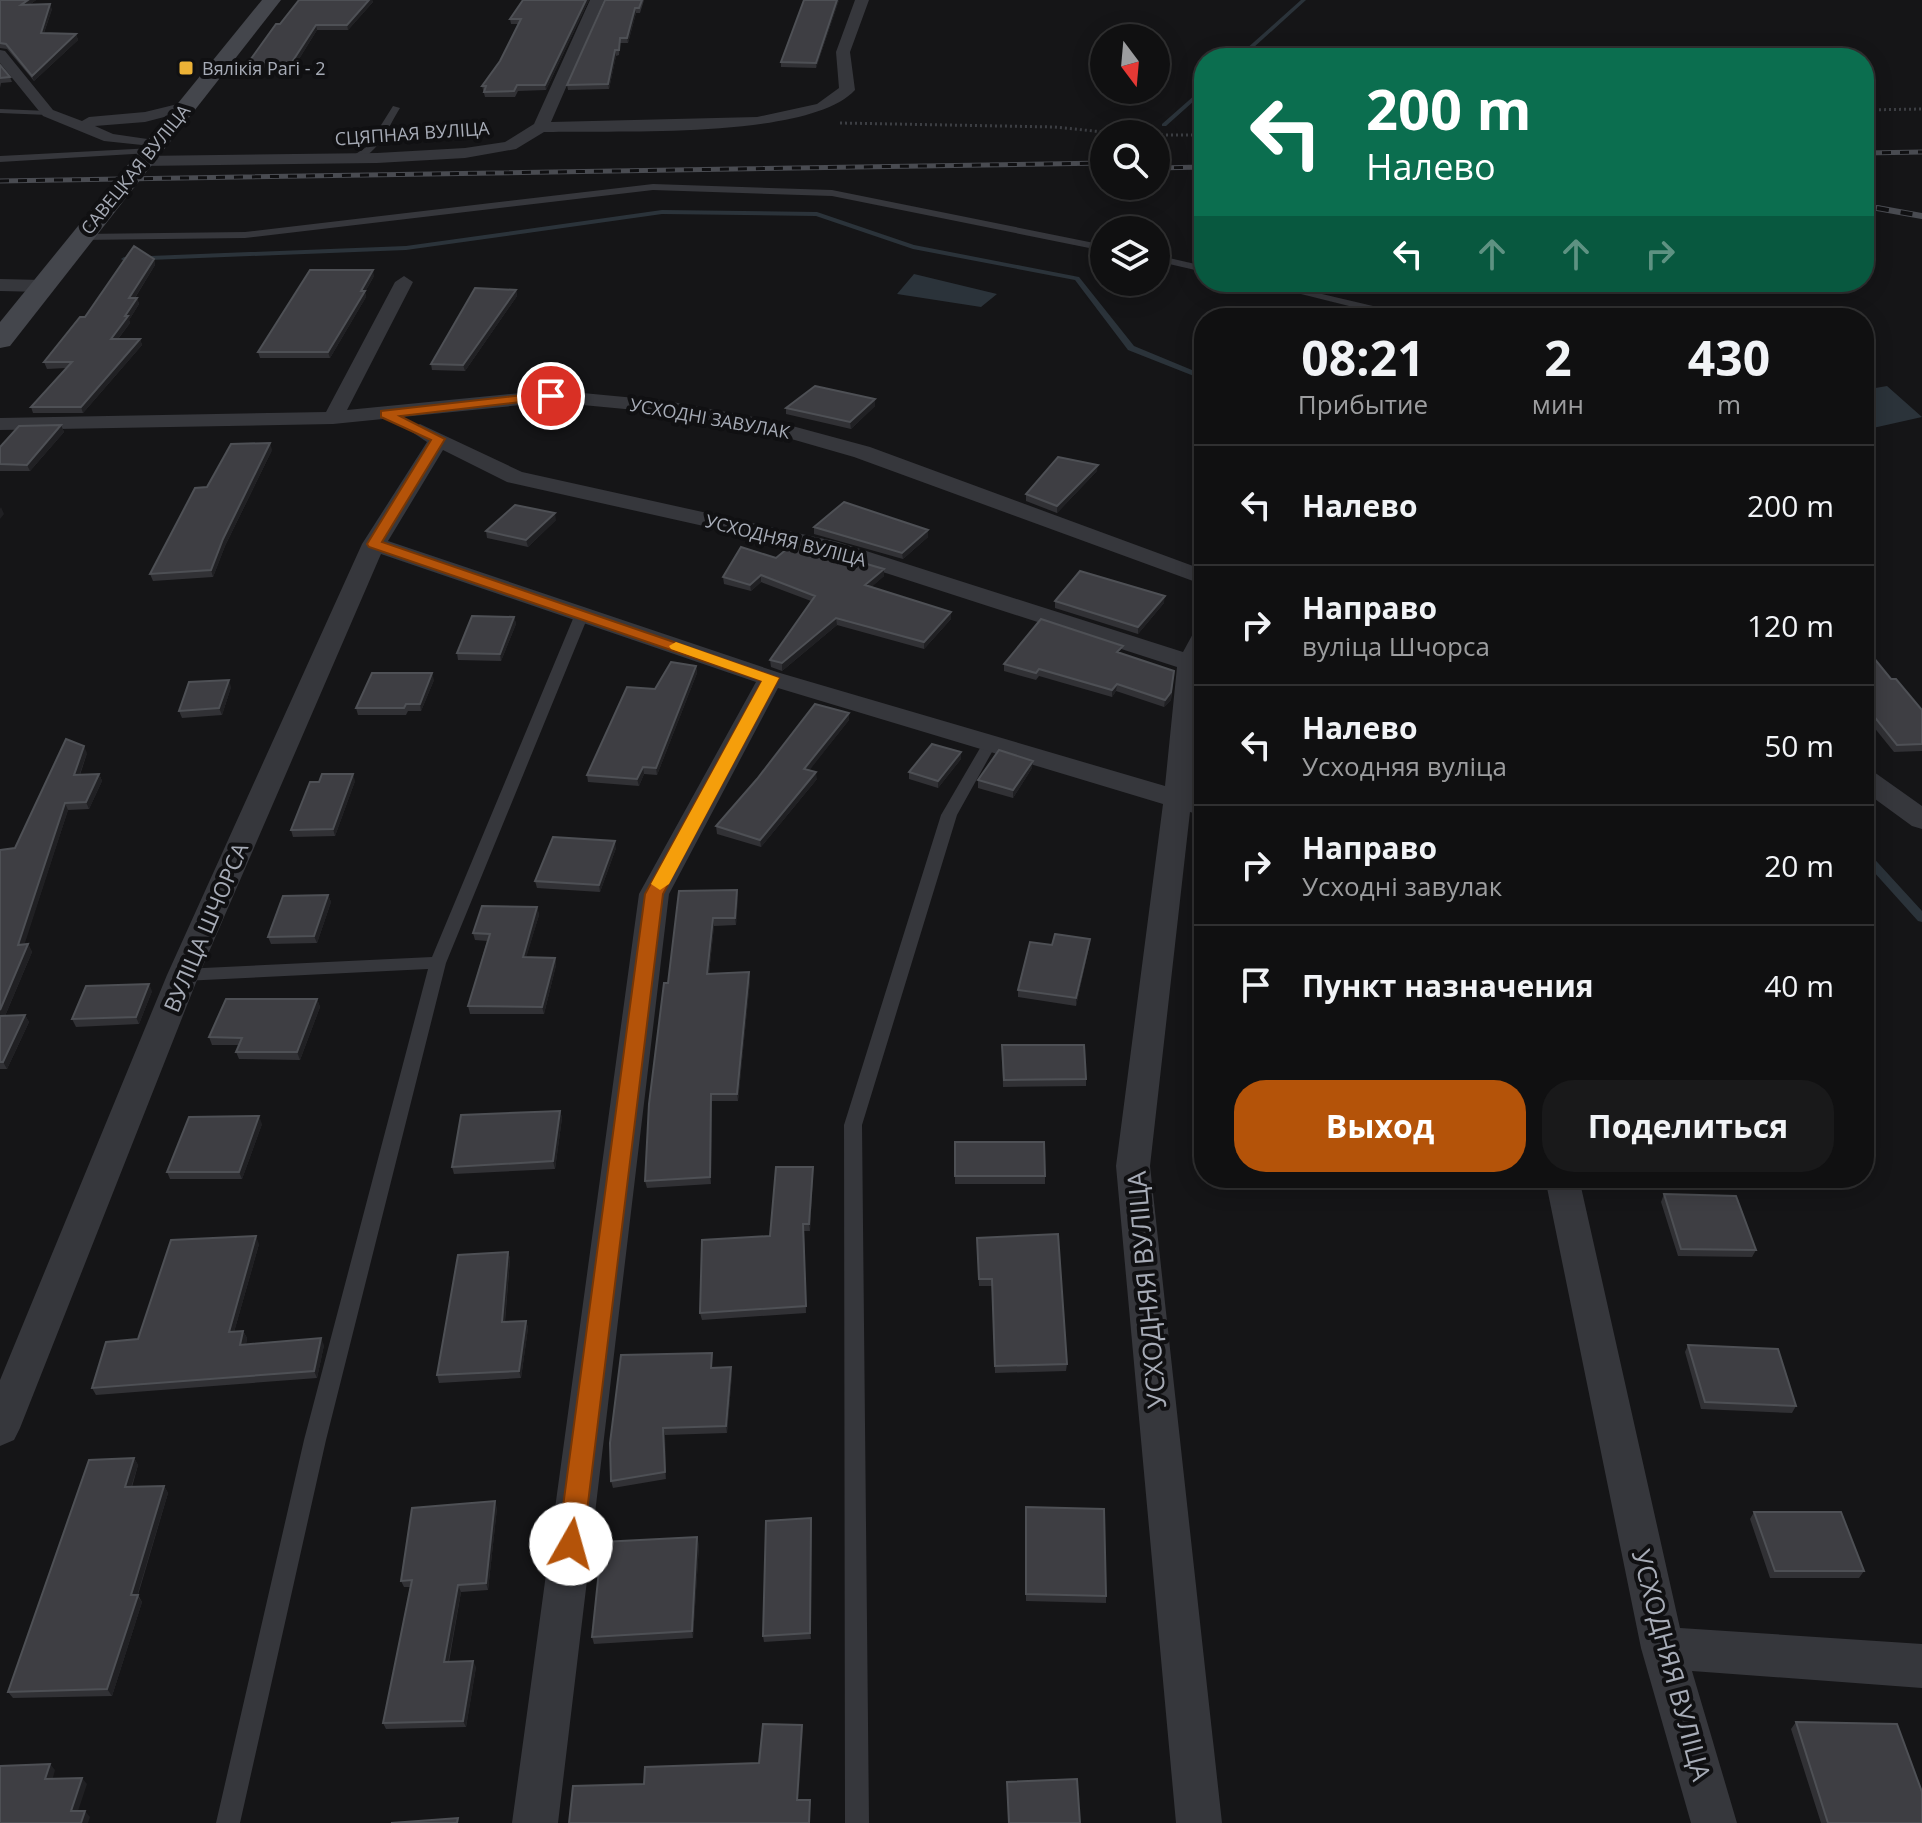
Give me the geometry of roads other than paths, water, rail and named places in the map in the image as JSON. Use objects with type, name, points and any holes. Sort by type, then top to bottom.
[{"type":"main road","name":"САВЕЦКАЯ ВУЛІЦА","points":[[0,340],[272,0]]},
{"type":"street","points":[[597,0],[541,127],[757,122],[822,107],[847,90],[843,52],[862,0]]},
{"type":"street","points":[[0,54],[48,113]]},
{"type":"street","points":[[65,121],[98,122],[145,117],[186,107]]},
{"type":"street","name":"СЦЯПНАЯ ВУЛІЦА","points":[[48,113],[149,152],[354,159],[465,153],[510,146],[541,127]]},
{"type":"street","points":[[333,418],[404,282]]},
{"type":"street","points":[[0,285],[43,286]]},
{"type":"street","name":"УСХОДНІ ЗАВУЛАК","points":[[0,424],[333,418],[551,396],[667,407],[770,426],[862,452],[1194,574]]},
{"type":"street","name":"УСХОДНЯЯ ВУЛІЦА","points":[[385,414],[515,477],[830,547],[1194,648]]},
{"type":"street","name":"ВУЛІЦА ШЧОРСА","points":[[0,1428],[183,975],[374,544],[439,439]]},
{"type":"street","points":[[374,544],[771,678],[1191,803]]},
{"type":"street","points":[[535,1823],[654,894],[771,678]]},
{"type":"street","name":"УСХОДНЯЯ ВУЛІЦА","points":[[1194,726],[1191,803],[1133,1166],[1199,1823]]},
{"type":"street","points":[[1874,785],[1922,820]]},
{"type":"street","name":"УСХОДНЯЯ ВУЛІЦА","points":[[1564,1188],[1663,1648],[1714,1823]]},
{"type":"street","points":[[1663,1648],[1922,1666]]},
{"type":"lane","points":[[354,159],[371,148],[396,108]]},
{"type":"lane","points":[[0,111],[48,113]]},
{"type":"lane","points":[[0,159],[149,152]]},
{"type":"lane","points":[[81,237],[245,235],[653,187],[832,193],[1090,245]]},
{"type":"lane","points":[[1170,261],[1194,267]]},
{"type":"lane","points":[[1301,292],[1369,308]]},
{"type":"lane","points":[[228,1823],[315,1440],[438,963],[582,614]]},
{"type":"lane","points":[[857,1823],[853,1125],[949,815],[990,743]]},
{"type":"lane","points":[[183,975],[438,963]]},
{"type":"waterway","points":[[1250,48],[1304,0]]},
{"type":"waterway","points":[[1170,120],[1194,98]]},
{"type":"waterway","points":[[124,259],[406,248],[662,212],[817,214],[913,247],[1077,278],[1131,348],[1194,374]]},
{"type":"waterway","points":[[1874,865],[1922,918]]},
{"type":"railway","points":[[1874,153],[1922,152]]},
{"type":"railway","points":[[0,181],[1090,163]]},
{"type":"railway","points":[[1170,168],[1194,167]]},
{"type":"railway","points":[[1874,207],[1887,210]]},
{"type":"railway","points":[[1877,208],[1887,210]]},
{"type":"railway","points":[[1887,210],[1922,216]]},
{"type":"place","name":"Вялікія Рагі - 2","points":[[186,68]]}]
